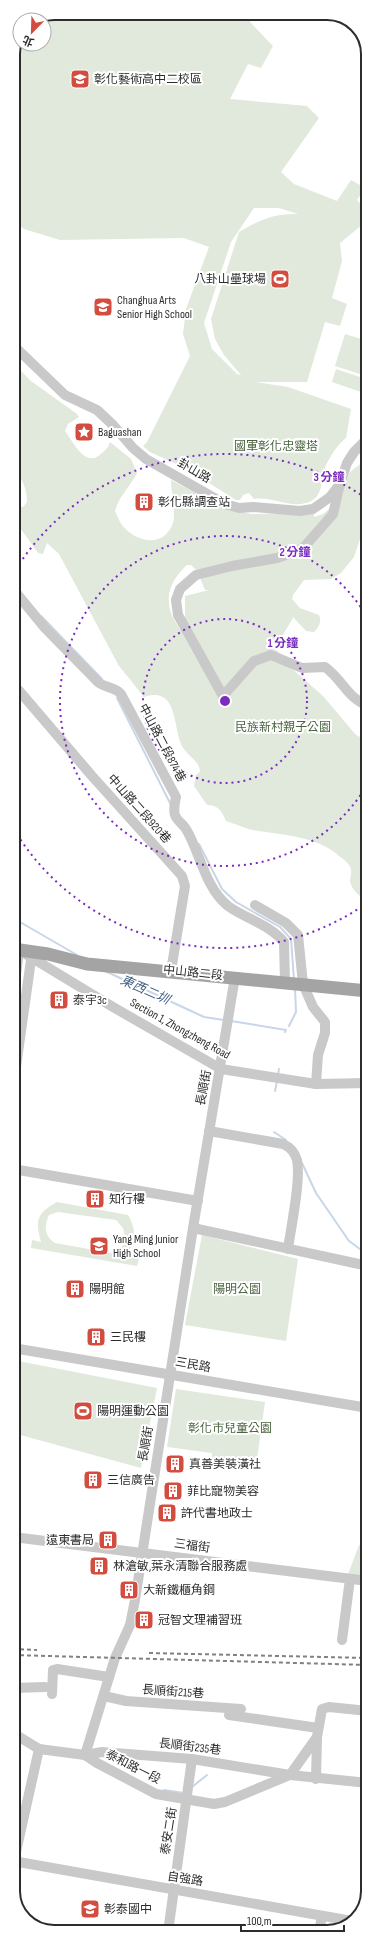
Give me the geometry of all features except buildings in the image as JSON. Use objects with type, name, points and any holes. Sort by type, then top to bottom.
[{"type":"main road","name":"中山路二段","points":[[20,951],[31,955],[48,954],[92,964],[361,990]]},
{"type":"street","name":"卦山路","points":[[20,352],[65,395],[97,410],[113,425],[133,448],[146,459],[225,504],[239,508],[253,507],[300,511],[313,510],[330,497],[340,484],[347,463],[354,452],[361,445]]},
{"type":"street","points":[[340,484],[333,514],[305,546],[298,551],[277,558],[232,566],[196,575],[180,589],[176,600],[178,616],[223,696],[254,661],[271,655],[302,668],[324,667],[339,679],[351,697],[361,702]]},
{"type":"street","name":"中山路二段874巷","points":[[20,598],[44,630],[106,688],[117,690],[176,797],[174,803],[174,814],[179,822],[186,828],[200,863],[220,898],[228,906],[278,935],[284,942],[294,983]]},
{"type":"street","name":"中山路二段920巷","points":[[20,691],[92,776],[182,876],[185,886],[171,971]]},
{"type":"street","points":[[255,905],[286,923],[298,935],[300,951],[294,983],[325,1022],[325,1033],[318,1055],[316,1084]]},
{"type":"street","points":[[285,951],[300,951]]},
{"type":"street","points":[[20,1036],[31,955]]},
{"type":"street","name":"Section 1, Zhongzheng Road","points":[[31,955],[221,1069],[316,1084],[361,1083]]},
{"type":"street","name":"長順街","points":[[85,1755],[109,1677],[130,1625],[172,1374],[193,1228],[221,1069],[235,978]]},
{"type":"street","points":[[209,1131],[289,1146],[297,1161],[296,1185],[288,1248]]},
{"type":"street","points":[[20,1170],[198,1201]]},
{"type":"street","points":[[193,1228],[361,1264]]},
{"type":"street","name":"三民路","points":[[20,1349],[172,1374],[283,1395],[361,1407]]},
{"type":"street","name":"三福街","points":[[20,1538],[143,1552],[361,1581]]},
{"type":"street","points":[[342,1640],[350,1579]]},
{"type":"street","points":[[20,1688],[49,1690],[53,1670],[57,1669],[109,1677]]},
{"type":"street","name":"長順街215巷","points":[[104,1696],[126,1701],[241,1709]]},
{"type":"street","points":[[316,1778],[318,1732],[322,1709],[329,1707],[361,1710]]},
{"type":"street","points":[[229,1715],[318,1732]]},
{"type":"street","points":[[290,1775],[318,1732]]},
{"type":"street","name":"泰和路一段","points":[[20,1737],[39,1749],[85,1755],[97,1763],[156,1794],[188,1794],[214,1804],[225,1802],[290,1775]]},
{"type":"street","points":[[20,1834],[39,1749]]},
{"type":"street","name":"長順街235巷","points":[[85,1755],[102,1752],[192,1759],[290,1775],[361,1783]]},
{"type":"street","name":"泰安二街","points":[[169,1925],[192,1759]]},
{"type":"street","name":"自強路","points":[[20,1862],[173,1891],[344,1920]]},
{"type":"street","points":[[320,1925],[322,1916]]},
{"type":"green space","name":"國軍彰化忠靈塔","points":[[52,20],[54,20],[251,20],[250,22],[273,46],[261,68],[248,64],[230,99],[307,106],[319,118],[281,172],[294,184],[337,201],[351,180],[361,186],[361,194],[357,200],[361,204],[361,226],[340,243],[342,261],[332,298],[347,304],[340,326],[325,322],[307,382],[256,382],[288,387],[351,409],[346,438],[337,447],[328,461],[324,470],[319,492],[312,501],[293,504],[267,499],[254,499],[249,493],[243,495],[240,500],[236,500],[187,469],[150,452],[143,446],[147,442],[190,356],[183,334],[186,309],[209,247],[184,238],[60,240],[24,229],[20,226],[20,52],[52,52]],"holes":[[[254,208],[279,208],[298,214],[267,218],[239,232],[211,319],[215,339],[224,355],[241,375],[237,374],[212,349],[204,323],[231,242]]]},
{"type":"green space","points":[[345,334],[361,339],[361,374],[335,366]]},
{"type":"green space","points":[[336,369],[361,377],[361,392],[332,382]]},
{"type":"green space","name":"民族新村親子公園","points":[[20,370],[31,381],[77,414],[79,417],[68,424],[65,431],[80,452],[90,458],[95,458],[106,450],[110,442],[131,459],[137,473],[119,501],[115,511],[121,523],[128,531],[141,539],[156,540],[163,537],[169,531],[174,519],[171,480],[225,508],[251,514],[314,513],[314,517],[323,514],[342,498],[345,483],[350,472],[361,463],[361,536],[354,557],[341,573],[331,579],[304,580],[293,595],[292,599],[300,608],[319,615],[320,624],[314,632],[306,631],[292,616],[293,618],[275,648],[289,666],[323,696],[356,735],[361,738],[361,897],[353,888],[350,881],[351,871],[349,865],[331,850],[312,841],[254,830],[226,821],[223,814],[217,807],[207,805],[194,786],[196,775],[200,772],[198,764],[181,744],[172,709],[168,702],[163,697],[155,695],[144,697],[119,666],[59,554],[47,543],[43,554],[38,553],[20,528],[20,508],[27,502],[20,478]],"holes":[[[187,565],[191,565],[197,571],[205,590],[209,590],[185,596],[185,622],[221,698],[190,648],[171,614],[169,607],[171,587],[180,573]]]},
{"type":"green space","points":[[57,1202],[128,1215],[133,1225],[134,1240],[126,1255],[139,1258],[137,1266],[31,1248],[32,1240],[41,1242],[38,1228],[39,1218],[50,1206]],"holes":[[[58,1212],[116,1220],[123,1228],[126,1240],[122,1247],[111,1253],[55,1243],[51,1240],[46,1230],[46,1223],[49,1215]]]},
{"type":"green space","name":"陽明公園","points":[[202,1235],[298,1259],[286,1341],[185,1325]]},
{"type":"green space","name":"陽明運動公園","points":[[20,1361],[157,1388],[141,1468],[20,1435]]},
{"type":"green space","name":"彰化市兒童公園","points":[[176,1389],[265,1402],[256,1466],[212,1460],[212,1453],[167,1447]]},
{"type":"green space","points":[[359,1545],[361,1545],[361,1578],[347,1577]]},
{"type":"waterway","points":[[41,616],[102,679]]},
{"type":"waterway","points":[[117,698],[171,805]]},
{"type":"waterway","points":[[199,844],[222,889],[236,902],[280,927],[291,939],[294,980]]},
{"type":"waterway","name":"東西二圳","points":[[20,922],[77,955]]},
{"type":"waterway","name":"東西二圳","points":[[105,971],[204,1017],[224,1020]]},
{"type":"waterway","points":[[289,1026],[296,1012],[295,988]]},
{"type":"waterway","name":"東西二圳","points":[[231,1021],[286,1030],[285,1032]]},
{"type":"waterway","points":[[278,1075],[279,1069]]},
{"type":"waterway","points":[[275,1091],[277,1081]]},
{"type":"waterway","name":"東西二圳","points":[[274,1132],[286,1140]]},
{"type":"waterway","name":"東西二圳","points":[[302,1163],[316,1193],[349,1241],[361,1250]]},
{"type":"waterway","points":[[192,1787],[207,1775]]},
{"type":"waterway","points":[[164,1790],[184,1793]]},
{"type":"railway","points":[[20,1649],[37,1650]]},
{"type":"railway","points":[[149,1653],[361,1658]]},
{"type":"railway","points":[[20,1655],[361,1665]]},
{"type":"place","name":"彰化藝術高中二校區","points":[[80,79]]},
{"type":"place","name":"八卦山壘球場","points":[[280,279]]},
{"type":"place","name":"Changhua Arts Senior High School","points":[[103,307]]},
{"type":"place","name":"Baguashan","points":[[84,432]]},
{"type":"place","name":"彰化縣調查站","points":[[144,502]]},
{"type":"place","name":"泰宇3c","points":[[59,1000]]},
{"type":"place","name":"知行樓","points":[[95,1199]]},
{"type":"place","name":"Yang Ming Junior High School","points":[[99,1246]]},
{"type":"place","name":"陽明館","points":[[75,1289]]},
{"type":"place","name":"三民樓","points":[[96,1337]]},
{"type":"place","name":"陽明運動公園","points":[[83,1411]]},
{"type":"place","name":"真善美裝潢社","points":[[175,1464]]},
{"type":"place","name":"三信廣告","points":[[93,1480]]},
{"type":"place","name":"菲比寵物美容","points":[[173,1491]]},
{"type":"place","name":"許代書地政士","points":[[167,1513]]},
{"type":"place","name":"遠東書局","points":[[108,1540]]},
{"type":"place","name":"林滄敏,葉永清聯合服務處","points":[[99,1566]]},
{"type":"place","name":"大新鐵櫃角鋼","points":[[129,1590]]},
{"type":"place","name":"冠智文理補習班","points":[[144,1620]]},
{"type":"place","name":"彰泰國中","points":[[90,1909]]}]
